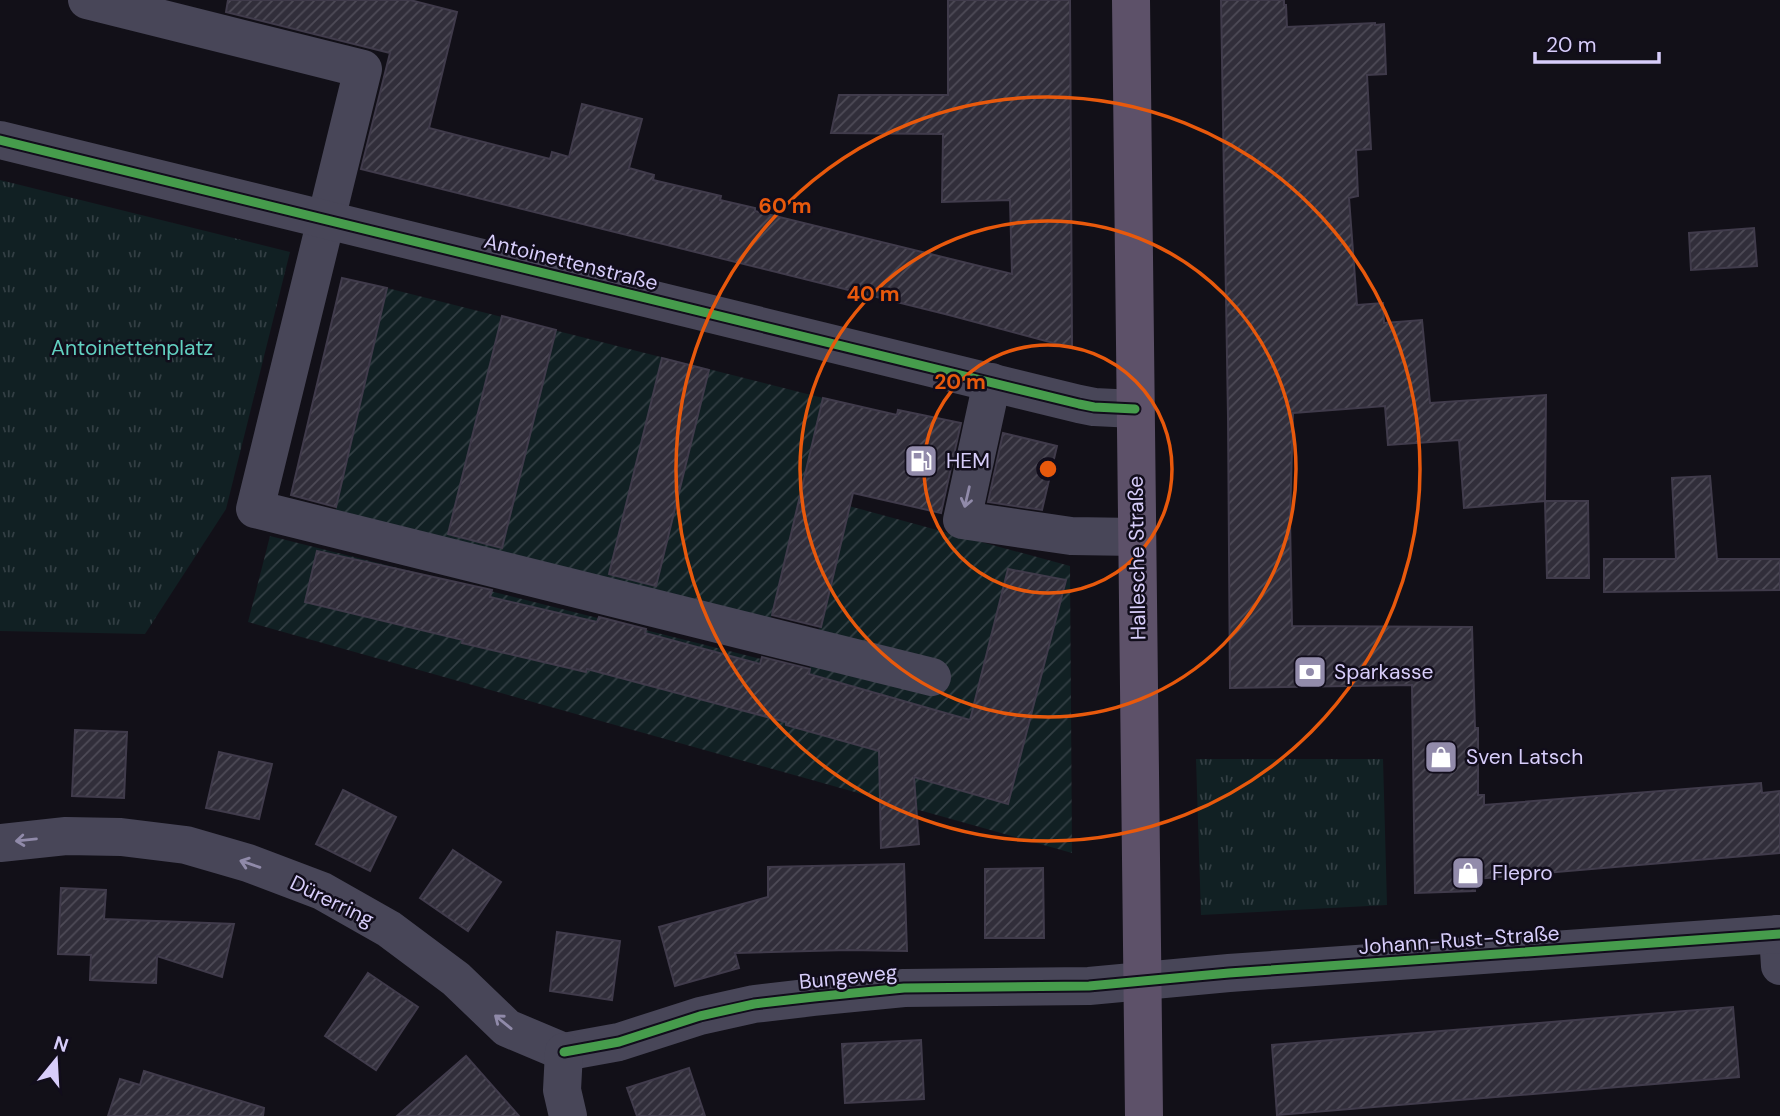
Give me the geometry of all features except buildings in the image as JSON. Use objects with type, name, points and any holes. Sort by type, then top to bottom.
[{"type":"main road","name":"Hallesche Straße","points":[[1131,0],[1144,1116]]},
{"type":"street","points":[[87,0],[363,69],[255,509],[932,677]]},
{"type":"street","name":"Antoinettenstraße","points":[[0,140],[1094,407],[1135,409]]},
{"type":"street","points":[[992,382],[961,520],[1071,536],[1137,537]]},
{"type":"street","name":"Dürerring","points":[[0,843],[66,836],[121,837],[186,845],[248,863],[322,891],[389,929],[456,979],[508,1028],[564,1052]]},
{"type":"street","name":"Johann-Rust-Straße","points":[[1141,982],[1229,973],[1779,945]]},
{"type":"street","name":"Bungeweg","points":[[564,1052],[619,1042],[700,1016],[754,1004],[904,988],[1089,986],[1141,982]]},
{"type":"street","points":[[564,1052],[562,1090],[568,1116]]},
{"type":"green space","name":"Antoinettenplatz","points":[[0,180],[290,252],[226,509],[145,634],[0,631]]},
{"type":"green space","points":[[387,288],[823,398],[770,622],[335,513]]},
{"type":"green space","points":[[849,506],[1070,566],[1072,853],[248,622],[270,536],[809,671]]},
{"type":"green space","points":[[1196,759],[1383,759],[1387,905],[1201,915]]},
{"type":"cycle path","points":[[0,140],[1079,404],[1135,409]]},
{"type":"cycle path","points":[[564,1052],[619,1042],[700,1016],[754,1004],[904,988],[1089,986],[1229,973],[1780,934]]},
{"type":"place","name":"HEM","points":[[921,461]]},
{"type":"place","name":"Sparkasse","points":[[1310,672]]},
{"type":"place","name":"Sven Latsch","points":[[1441,757]]},
{"type":"place","name":"Flepro","points":[[1468,873]]}]
